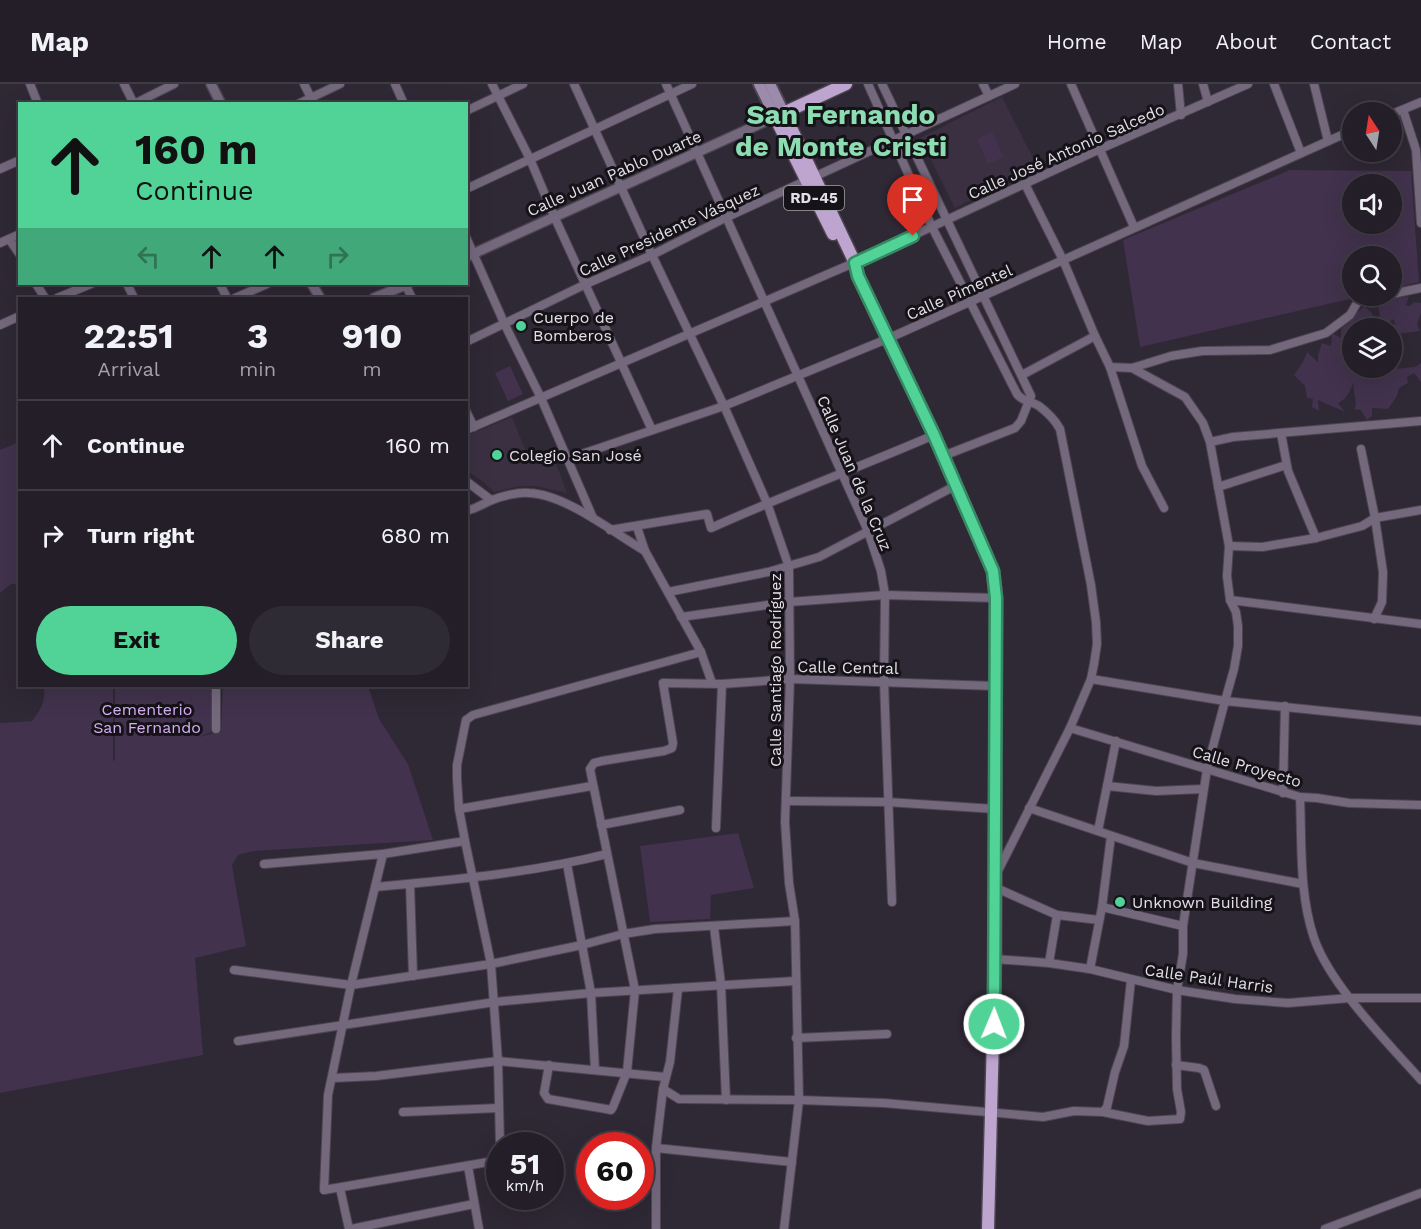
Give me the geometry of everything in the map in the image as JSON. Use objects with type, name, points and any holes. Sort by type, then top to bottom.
[{"type":"main road","name":"RD-45","points":[[759,84],[779,115],[858,276],[934,435],[993,571],[996,598],[995,959],[988,1229]]},
{"type":"main road","name":"RD-45","points":[[770,84],[779,115]]},
{"type":"main road","points":[[779,115],[846,84]]},
{"type":"street","points":[[30,84],[37,102]]},
{"type":"street","points":[[124,84],[133,102]]},
{"type":"street","points":[[136,102],[174,84]]},
{"type":"street","points":[[212,84],[220,102]]},
{"type":"street","points":[[304,84],[313,100],[340,84]]},
{"type":"street","points":[[395,84],[403,102]]},
{"type":"street","points":[[492,84],[530,159],[652,430]]},
{"type":"street","points":[[468,110],[523,84]]},
{"type":"street","name":"Calle Santiago Rodríguez","points":[[574,84],[724,406],[767,503],[789,567],[787,853],[795,921],[798,1100],[784,1229]]},
{"type":"street","name":"Calle Juan de la Cruz","points":[[666,84],[876,552],[885,595],[884,681],[892,902]]},
{"type":"street","points":[[468,188],[692,84]]},
{"type":"street","points":[[868,84],[932,227],[1017,394],[1022,400],[1041,407],[1060,429],[1093,594],[1097,644],[1091,679],[1070,728],[994,882],[1057,915],[1099,920]]},
{"type":"street","points":[[882,84],[1031,396],[1022,421],[1015,428],[943,456]]},
{"type":"street","points":[[983,84],[989,96]]},
{"type":"street","name":"Calle Presidente Vásquez","points":[[468,341],[652,255],[725,218],[1015,84]]},
{"type":"street","points":[[1071,84],[1134,227]]},
{"type":"street","points":[[1178,84],[1181,114]]},
{"type":"street","points":[[1203,84],[1208,102]]},
{"type":"street","name":"Calle José Antonio Salcedo","points":[[470,428],[852,264],[1100,149],[1248,84]]},
{"type":"street","points":[[1274,84],[1301,153]]},
{"type":"street","points":[[1314,84],[1328,141]]},
{"type":"street","points":[[1421,102],[1403,110],[1416,150],[1421,224]]},
{"type":"street","name":"Calle Juan Pablo Duarte","points":[[470,255],[779,115]]},
{"type":"street","name":"Calle Pimentel","points":[[567,459],[724,406],[887,339],[1342,135]]},
{"type":"street","points":[[0,169],[18,161]]},
{"type":"street","points":[[1025,184],[1064,260],[1110,367],[1142,466],[1164,508]]},
{"type":"street","points":[[0,243],[18,235]]},
{"type":"street","points":[[9,239],[18,252]]},
{"type":"street","points":[[470,255],[541,398],[593,518]]},
{"type":"street","points":[[59,297],[89,285]]},
{"type":"street","points":[[237,297],[265,285]]},
{"type":"street","points":[[376,297],[404,285]]},
{"type":"street","points":[[1402,292],[1421,288]]},
{"type":"street","points":[[1110,367],[1132,368],[1171,356],[1202,351],[1270,350],[1326,333],[1350,315],[1356,306]]},
{"type":"street","points":[[0,325],[18,317]]},
{"type":"street","points":[[1022,375],[1095,336]]},
{"type":"street","points":[[663,1089],[679,1099],[884,1103],[1042,1117],[1074,1111],[1103,1112],[1148,1121],[1180,1119],[1176,1065],[1177,990],[1183,954],[1183,926],[1203,789],[1238,646],[1237,619],[1230,600],[1227,576],[1229,546],[1210,442],[1203,423],[1185,397],[1132,368]]},
{"type":"street","points":[[1210,442],[1233,437],[1421,421]]},
{"type":"street","points":[[1281,433],[1286,465],[1316,538]]},
{"type":"street","points":[[610,530],[707,514],[711,528],[934,435]]},
{"type":"street","points":[[1361,449],[1383,572],[1382,602],[1374,618]]},
{"type":"street","points":[[1218,487],[1286,465]]},
{"type":"street","points":[[468,482],[492,500]]},
{"type":"street","points":[[668,592],[789,567],[819,556],[956,486]]},
{"type":"street","points":[[468,511],[479,508],[492,500],[529,493],[558,501],[593,518],[645,551]]},
{"type":"street","points":[[1229,546],[1262,547],[1316,538],[1362,526],[1375,518],[1421,510]]},
{"type":"street","points":[[624,539],[633,527]]},
{"type":"street","points":[[633,527],[701,652],[712,683]]},
{"type":"street","points":[[681,617],[789,602],[885,595],[996,598]]},
{"type":"street","points":[[1230,600],[1421,624]]},
{"type":"street","points":[[500,1132],[495,1002],[474,878],[459,809],[457,765],[466,720],[473,715],[701,652]]},
{"type":"street","name":"Calle Central","points":[[592,786],[590,769],[594,763],[672,748],[663,683],[722,684],[790,679],[995,686]]},
{"type":"street","points":[[1091,679],[1225,701],[1421,721]]},
{"type":"street","points":[[716,828],[722,684]]},
{"type":"street","points":[[216,687],[216,729]]},
{"type":"street","points":[[1283,793],[1285,706]]},
{"type":"street","name":"Calle Proyecto","points":[[1070,728],[1300,797],[1349,804],[1421,805]]},
{"type":"street","points":[[1098,831],[1116,741]]},
{"type":"street","points":[[459,809],[592,786],[635,990],[627,1072],[611,1110],[548,1099],[544,1093],[549,1065]]},
{"type":"street","points":[[1107,786],[1156,791],[1203,789]]},
{"type":"street","points":[[1300,797],[1303,884],[1314,937],[1320,953],[1337,982],[1421,1080]]},
{"type":"street","points":[[787,801],[887,802],[995,808]]},
{"type":"street","points":[[1029,808],[1192,863],[1303,884]]},
{"type":"street","points":[[601,825],[680,810]]},
{"type":"street","points":[[1090,969],[1112,836]]},
{"type":"street","points":[[264,864],[383,854],[465,841]]},
{"type":"street","points":[[383,854],[351,985],[328,1095],[324,1190],[486,1163]]},
{"type":"street","points":[[375,887],[474,878],[567,864],[607,854]]},
{"type":"street","points":[[567,864],[591,993],[595,1070]]},
{"type":"street","points":[[410,884],[413,976]]},
{"type":"street","points":[[1102,907],[1183,926]]},
{"type":"street","points":[[1049,963],[1057,915]]},
{"type":"street","points":[[234,970],[351,985],[490,964],[655,929],[795,921]]},
{"type":"street","points":[[714,927],[721,984],[726,1100]]},
{"type":"street","name":"Calle Paúl Harris","points":[[995,959],[1090,969],[1177,990],[1234,999],[1288,1003],[1350,998],[1421,998]]},
{"type":"street","points":[[1103,1112],[1107,1107],[1124,1046],[1131,980]]},
{"type":"street","points":[[238,1041],[495,1002],[591,993],[795,981]]},
{"type":"street","points":[[656,1229],[656,1148],[663,1089],[670,1062],[678,989]]},
{"type":"street","points":[[796,1038],[887,1034]]},
{"type":"street","points":[[333,1078],[376,1076],[498,1061],[665,1077]]},
{"type":"street","points":[[1176,1065],[1203,1070],[1216,1106]]},
{"type":"street","points":[[403,1112],[499,1108]]},
{"type":"street","points":[[656,1148],[792,1162]]},
{"type":"street","points":[[468,1166],[479,1229]]},
{"type":"street","points":[[340,1188],[350,1229],[474,1204]]},
{"type":"street","points":[[1325,1229],[1421,1193]]},
{"type":"shaded area","points":[[1002,97],[1037,166],[955,208],[920,138]]},
{"type":"shaded area","name":"Colegio San José","points":[[512,417],[529,459],[551,450],[567,493],[536,486],[519,486],[494,492],[468,472],[468,435]]},
{"type":"green space","points":[[992,132],[1004,157],[988,164],[977,139]]},
{"type":"green space","points":[[1290,170],[1411,171],[1419,282],[1402,286],[1402,246],[1342,246],[1342,301],[1140,347],[1123,240]]},
{"type":"green space","points":[[1409,296],[1406,305],[1410,306],[1414,302],[1421,303],[1417,325],[1420,331],[1402,333],[1402,318],[1378,318],[1378,306],[1402,306],[1402,297]]},
{"type":"green space","points":[[1364,306],[1372,313],[1374,318],[1352,318]]},
{"type":"green space","points":[[1341,329],[1342,378],[1402,378],[1402,368],[1415,367],[1421,363],[1421,382],[1414,373],[1407,377],[1408,383],[1399,388],[1397,396],[1388,409],[1372,408],[1372,416],[1367,420],[1361,410],[1354,409],[1356,405],[1353,383],[1346,397],[1338,403],[1345,412],[1318,400],[1319,411],[1312,407],[1313,399],[1307,398],[1305,386],[1294,375],[1307,352],[1318,362],[1322,343],[1331,346],[1332,333],[1341,338]]},
{"type":"green space","points":[[510,366],[523,394],[508,401],[495,373]]},
{"type":"green space","points":[[18,442],[18,584],[11,584],[0,593],[0,450]]},
{"type":"green space","name":"Cementerio San Fernando","points":[[44,687],[113,687],[113,761],[115,760],[115,687],[212,687],[211,732],[199,737],[221,731],[223,687],[368,687],[379,719],[408,764],[433,840],[253,851],[238,855],[232,865],[246,946],[195,958],[203,1055],[0,1093],[0,723],[32,721],[42,705]]},
{"type":"green space","points":[[738,833],[754,888],[711,895],[710,919],[650,922],[640,846]]},
{"type":"place","name":"Cuerpo de Bomberos","points":[[521,326]]},
{"type":"place","name":"Colegio San José","points":[[497,455]]},
{"type":"place","name":"Unknown Building","points":[[1120,902]]},
{"type":"district","name":"San Fernando de Monte Cristi","points":[[841,130]]},
{"type":"route","points":[[913,236],[855,263],[858,276],[934,435],[993,571],[996,598],[994,1024]]}]
